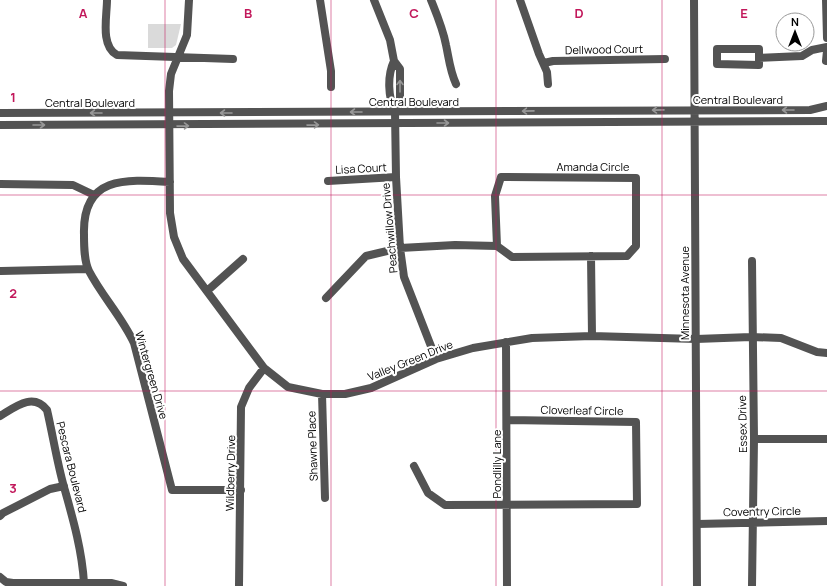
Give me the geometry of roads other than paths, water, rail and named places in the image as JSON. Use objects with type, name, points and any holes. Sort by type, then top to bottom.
[{"type":"street","points":[[107,0],[107,43],[113,53],[122,56],[233,59]]},
{"type":"street","name":"Valley Green Drive","points":[[189,0],[188,28],[185,42],[178,57],[170,82],[170,214],[174,237],[183,259],[264,368],[288,387],[322,394],[346,394],[371,388],[436,359],[473,348],[532,338],[592,336],[696,339],[751,337],[781,338],[817,352],[827,353]]},
{"type":"street","points":[[320,0],[332,71],[331,87]]},
{"type":"street","name":"Peachwillow Drive","points":[[374,0],[390,40],[394,61],[390,69],[390,101],[395,112],[396,177],[400,248],[404,277],[436,359]]},
{"type":"street","points":[[431,0],[440,24],[446,45],[450,69],[456,84]]},
{"type":"street","points":[[520,0],[544,63],[547,72],[548,84]]},
{"type":"street","name":"Minnesota Avenue","points":[[694,0],[697,586]]},
{"type":"street","points":[[826,0],[827,38]]},
{"type":"street","points":[[759,58],[802,56],[812,50],[827,47]]},
{"type":"street","points":[[717,48],[759,49],[759,58],[759,65],[716,64],[717,48]]},
{"type":"street","points":[[826,61],[827,51]]},
{"type":"street","name":"Dellwood Court","points":[[544,63],[553,61],[665,59]]},
{"type":"street","name":"Central Boulevard","points":[[0,113],[395,112],[695,109],[810,110],[827,106]]},
{"type":"street","name":"Central Boulevard","points":[[0,125],[169,126],[827,121]]},
{"type":"street","name":"Lisa Court","points":[[328,180],[396,177]]},
{"type":"street","name":"Amanda Circle","points":[[500,177],[636,178],[636,246],[627,256],[512,257],[497,246],[495,196],[500,177]]},
{"type":"street","points":[[0,184],[73,185],[94,195],[105,187],[122,181],[138,180],[170,182]]},
{"type":"street","name":"Wintergreen Drive","points":[[94,195],[84,218],[84,247],[88,269],[107,302],[126,326],[134,343],[172,490],[241,490]]},
{"type":"street","points":[[326,298],[366,256],[400,248],[497,246]]},
{"type":"street","points":[[591,256],[592,336]]},
{"type":"street","points":[[207,291],[243,259]]},
{"type":"street","name":"Essex Drive","points":[[752,261],[751,337],[754,439],[752,586]]},
{"type":"street","points":[[1,271],[88,269]]},
{"type":"street","name":"Pondlilly Lane","points":[[506,342],[507,586]]},
{"type":"street","name":"Wildberry Drive","points":[[239,586],[241,407],[249,388],[264,368]]},
{"type":"street","name":"Shawne Place","points":[[322,394],[324,498]]},
{"type":"street","name":"Pescara Boulevard","points":[[0,416],[27,401],[39,402],[43,404],[47,410],[80,551],[84,583]]},
{"type":"street","name":"Cloverleaf Circle","points":[[507,420],[636,422],[637,504],[507,504]]},
{"type":"street","points":[[754,439],[827,439]]},
{"type":"street","points":[[414,466],[428,493],[446,505],[507,504]]},
{"type":"street","points":[[0,516],[43,492],[64,486]]},
{"type":"street","name":"Coventry Circle","points":[[697,524],[827,521]]},
{"type":"street","points":[[0,577],[6,582],[13,583],[116,583],[123,586]]}]
